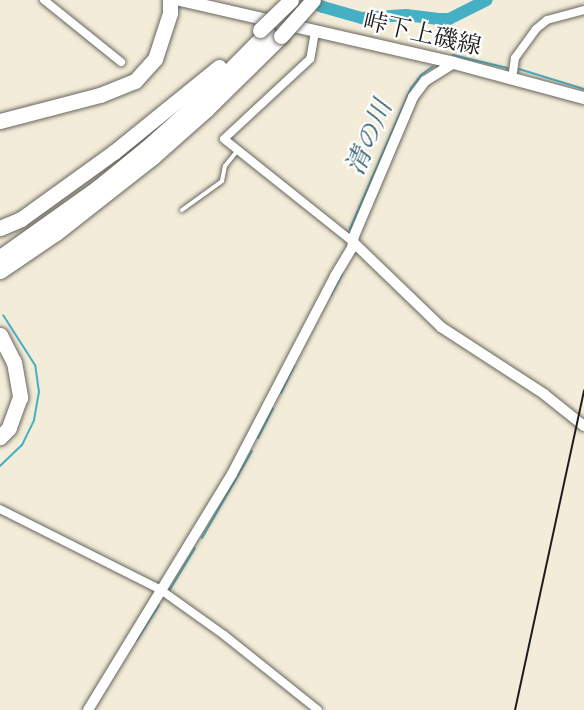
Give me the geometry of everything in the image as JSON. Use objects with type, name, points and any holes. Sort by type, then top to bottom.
[{"type":"highway","points":[[0,114],[95,89],[126,78],[144,62],[170,0]]},
{"type":"highway","points":[[0,121],[100,95],[135,81],[154,59],[170,13],[170,0]]},
{"type":"highway","points":[[0,257],[68,210],[145,149],[199,101],[269,33],[291,0]]},
{"type":"highway","points":[[0,281],[104,197],[207,109],[296,0]]},
{"type":"highway","points":[[0,228],[21,219],[114,152],[210,76],[314,0]]},
{"type":"highway","points":[[0,271],[104,197]]},
{"type":"highway","points":[[0,335],[14,362],[20,397],[9,428],[0,437]]},
{"type":"highway","points":[[0,350],[11,377],[12,393],[11,407],[0,426]]},
{"type":"main road","name":"峠下上磯線","points":[[180,0],[454,63],[584,98]]},
{"type":"street","points":[[44,0],[121,62]]},
{"type":"street","points":[[512,79],[515,58],[536,28],[547,20],[584,10]]},
{"type":"street","points":[[315,32],[310,59],[224,140],[353,242],[441,327],[544,394],[584,426]]},
{"type":"street","points":[[88,710],[232,474],[353,242],[413,97],[425,81],[454,63]]},
{"type":"street","points":[[0,509],[161,590],[224,635],[318,710]]},
{"type":"lane","points":[[182,210],[222,181],[225,166],[237,151]]},
{"type":"waterway","points":[[307,0],[362,18],[406,15],[437,19],[449,19],[487,0]]},
{"type":"waterway","name":"清の川","points":[[453,55],[507,68]]},
{"type":"waterway","name":"清の川","points":[[350,229],[411,88],[421,75],[432,67]]},
{"type":"waterway","name":"清の川","points":[[519,69],[584,89]]},
{"type":"waterway","name":"清の川","points":[[331,295],[342,274]]},
{"type":"waterway","points":[[0,466],[22,445],[34,420],[39,392],[35,365],[3,315]]},
{"type":"waterway","name":"清の川","points":[[281,393],[294,366]]},
{"type":"waterway","name":"清の川","points":[[258,438],[273,409]]},
{"type":"waterway","name":"清の川","points":[[202,538],[252,451]]},
{"type":"waterway","name":"清の川","points":[[169,591],[195,548]]},
{"type":"waterway","name":"清の川","points":[[137,640],[159,605]]},
{"type":"railway","points":[[515,710],[584,390]]}]
